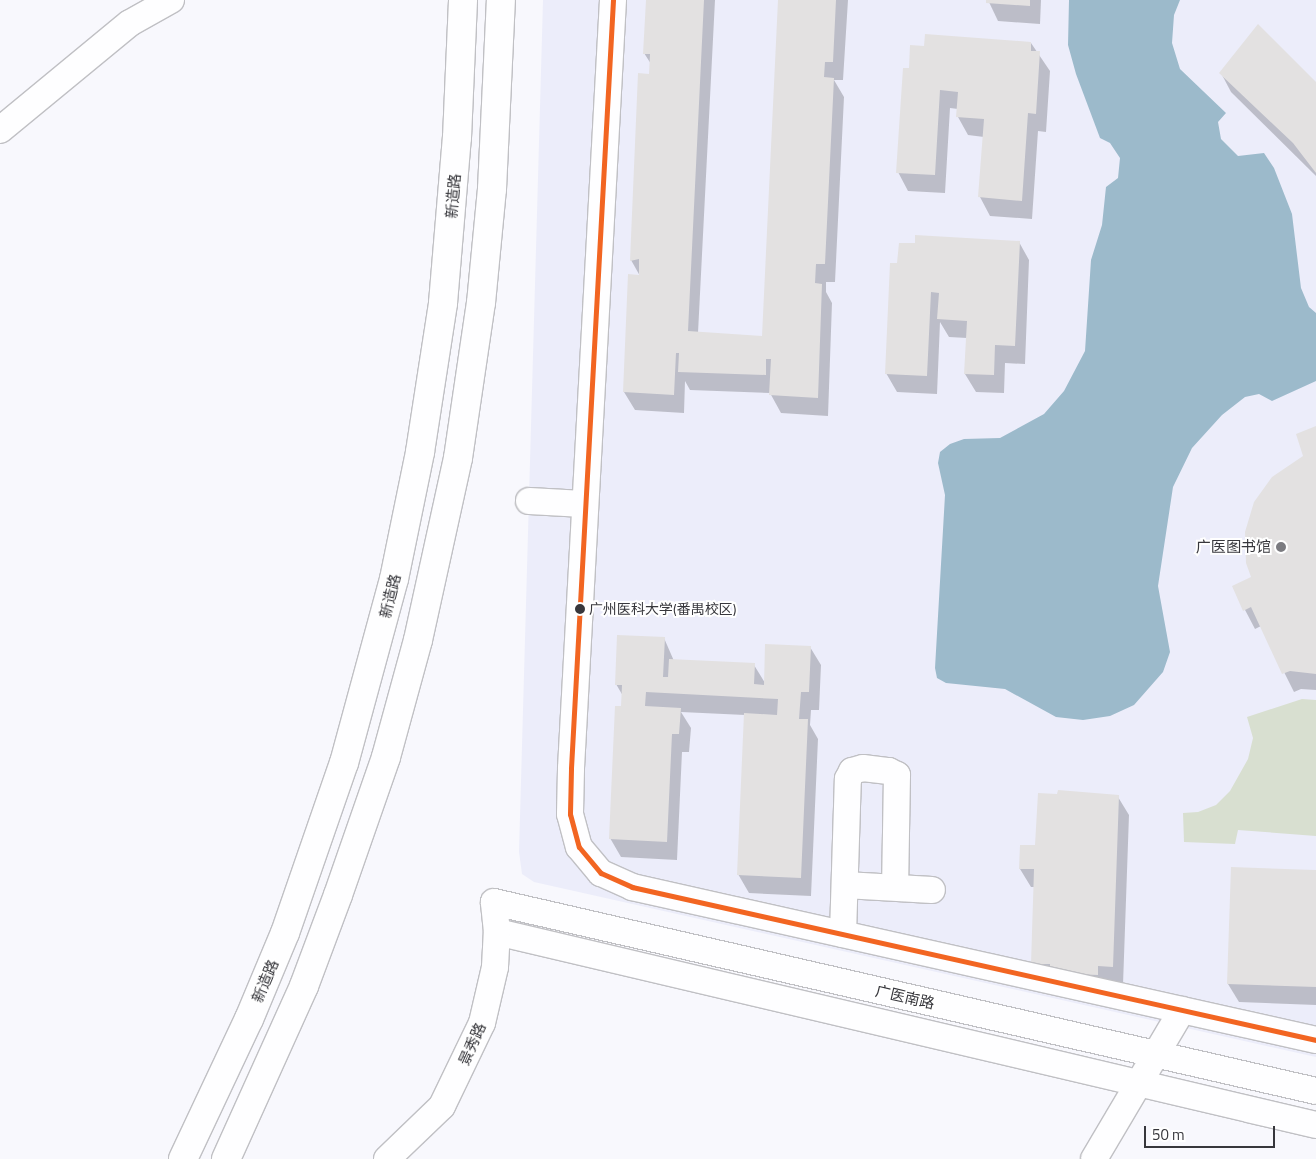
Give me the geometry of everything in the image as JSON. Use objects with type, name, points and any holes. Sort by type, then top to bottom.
[{"type":"main road","name":"新造路","points":[[183,1159],[249,1019],[285,933],[344,764],[390,595],[413,491],[443,303],[457,138],[463,0]]},
{"type":"main road","points":[[226,1159],[304,986],[338,895],[386,757],[417,647],[458,458],[481,303],[492,189],[501,0]]},
{"type":"street","points":[[0,130],[130,23],[171,0]]},
{"type":"street","points":[[614,0],[584,504],[570,814],[579,848],[601,873],[632,887],[1316,1040]]},
{"type":"street","points":[[529,501],[584,504]]},
{"type":"street","points":[[843,934],[848,779],[852,771],[863,768],[889,771],[897,775],[896,886]]},
{"type":"street","points":[[845,885],[896,886],[932,890]]},
{"type":"street","name":"景秀路","points":[[387,1159],[418,1132],[442,1106],[482,1023],[492,991],[497,932],[494,902]]},
{"type":"street","name":"广医南路","points":[[494,902],[1316,1091]]},
{"type":"street","name":"广医南路","points":[[497,932],[1316,1125]]},
{"type":"street","points":[[1094,1159],[1182,1010]]},
{"type":"shaded area","name":"广州医科大学(番禺校区)","points":[[543,0],[1316,0],[1316,1057],[534,882],[522,874],[519,852]]},
{"type":"green space","points":[[1302,699],[1316,700],[1316,836],[1238,830],[1235,844],[1184,842],[1183,813],[1198,812],[1216,805],[1230,791],[1248,759],[1253,738],[1247,717]]},
{"type":"water","points":[[1069,0],[1180,0],[1174,15],[1172,43],[1180,69],[1226,113],[1218,122],[1221,139],[1238,156],[1264,153],[1274,168],[1292,214],[1301,288],[1309,307],[1316,313],[1316,381],[1272,401],[1259,394],[1245,397],[1222,415],[1192,448],[1173,487],[1158,586],[1170,652],[1163,672],[1134,705],[1110,716],[1083,720],[1056,717],[1005,689],[946,683],[937,678],[935,668],[945,495],[938,463],[940,452],[950,444],[964,439],[1000,438],[1044,414],[1064,391],[1085,351],[1091,260],[1102,225],[1106,187],[1118,178],[1120,158],[1110,143],[1100,138],[1076,74],[1068,45]]},
{"type":"building","points":[[646,0],[704,0],[688,331],[762,336],[778,0],[836,0],[833,62],[825,62],[824,77],[834,78],[825,264],[816,264],[815,283],[822,284],[818,398],[769,395],[771,359],[766,359],[766,375],[678,372],[679,353],[676,353],[674,395],[623,392],[628,274],[639,275],[639,259],[630,261],[638,73],[649,74],[650,54],[643,54]]},
{"type":"building","points":[[986,0],[1030,0],[1030,6],[986,3]]},
{"type":"building","points":[[1258,24],[1316,82],[1316,173],[1293,143],[1219,73]]},
{"type":"building","points":[[925,34],[1031,42],[1031,51],[1040,51],[1036,114],[1028,113],[1022,201],[978,197],[984,119],[956,117],[958,92],[940,90],[935,175],[896,173],[903,68],[909,68],[910,45],[924,46]]},
{"type":"building","points":[[915,235],[1020,241],[1015,346],[995,345],[994,375],[964,374],[967,321],[937,319],[939,293],[931,292],[927,376],[885,374],[890,263],[897,263],[899,243],[915,243]]},
{"type":"building","name":"广医图书馆","points":[[1316,426],[1316,674],[1290,671],[1282,674],[1251,607],[1243,611],[1232,586],[1251,577],[1246,563],[1245,532],[1254,502],[1272,477],[1303,456],[1296,434]]},
{"type":"building","points":[[617,635],[665,637],[663,677],[668,677],[669,659],[755,663],[754,684],[764,685],[765,644],[811,646],[809,692],[801,692],[799,719],[808,719],[801,878],[737,875],[744,713],[777,715],[778,699],[646,692],[645,706],[681,708],[679,734],[672,734],[667,842],[609,839],[615,706],[621,706],[622,685],[615,685]]},
{"type":"building","points":[[1058,790],[1119,795],[1113,967],[1098,966],[1098,975],[1050,973],[1050,964],[1031,964],[1034,869],[1019,869],[1020,845],[1035,845],[1038,793],[1057,794]]},
{"type":"building","points":[[1231,867],[1316,870],[1316,987],[1227,984]]},
{"type":"transit line","points":[[613,0],[571,769],[570,814],[579,847],[601,873],[632,887],[1316,1040]]},
{"type":"place","name":"广医图书馆","points":[[1281,547]]},
{"type":"place","name":"广州医科大学(番禺校区)","points":[[580,609]]}]
